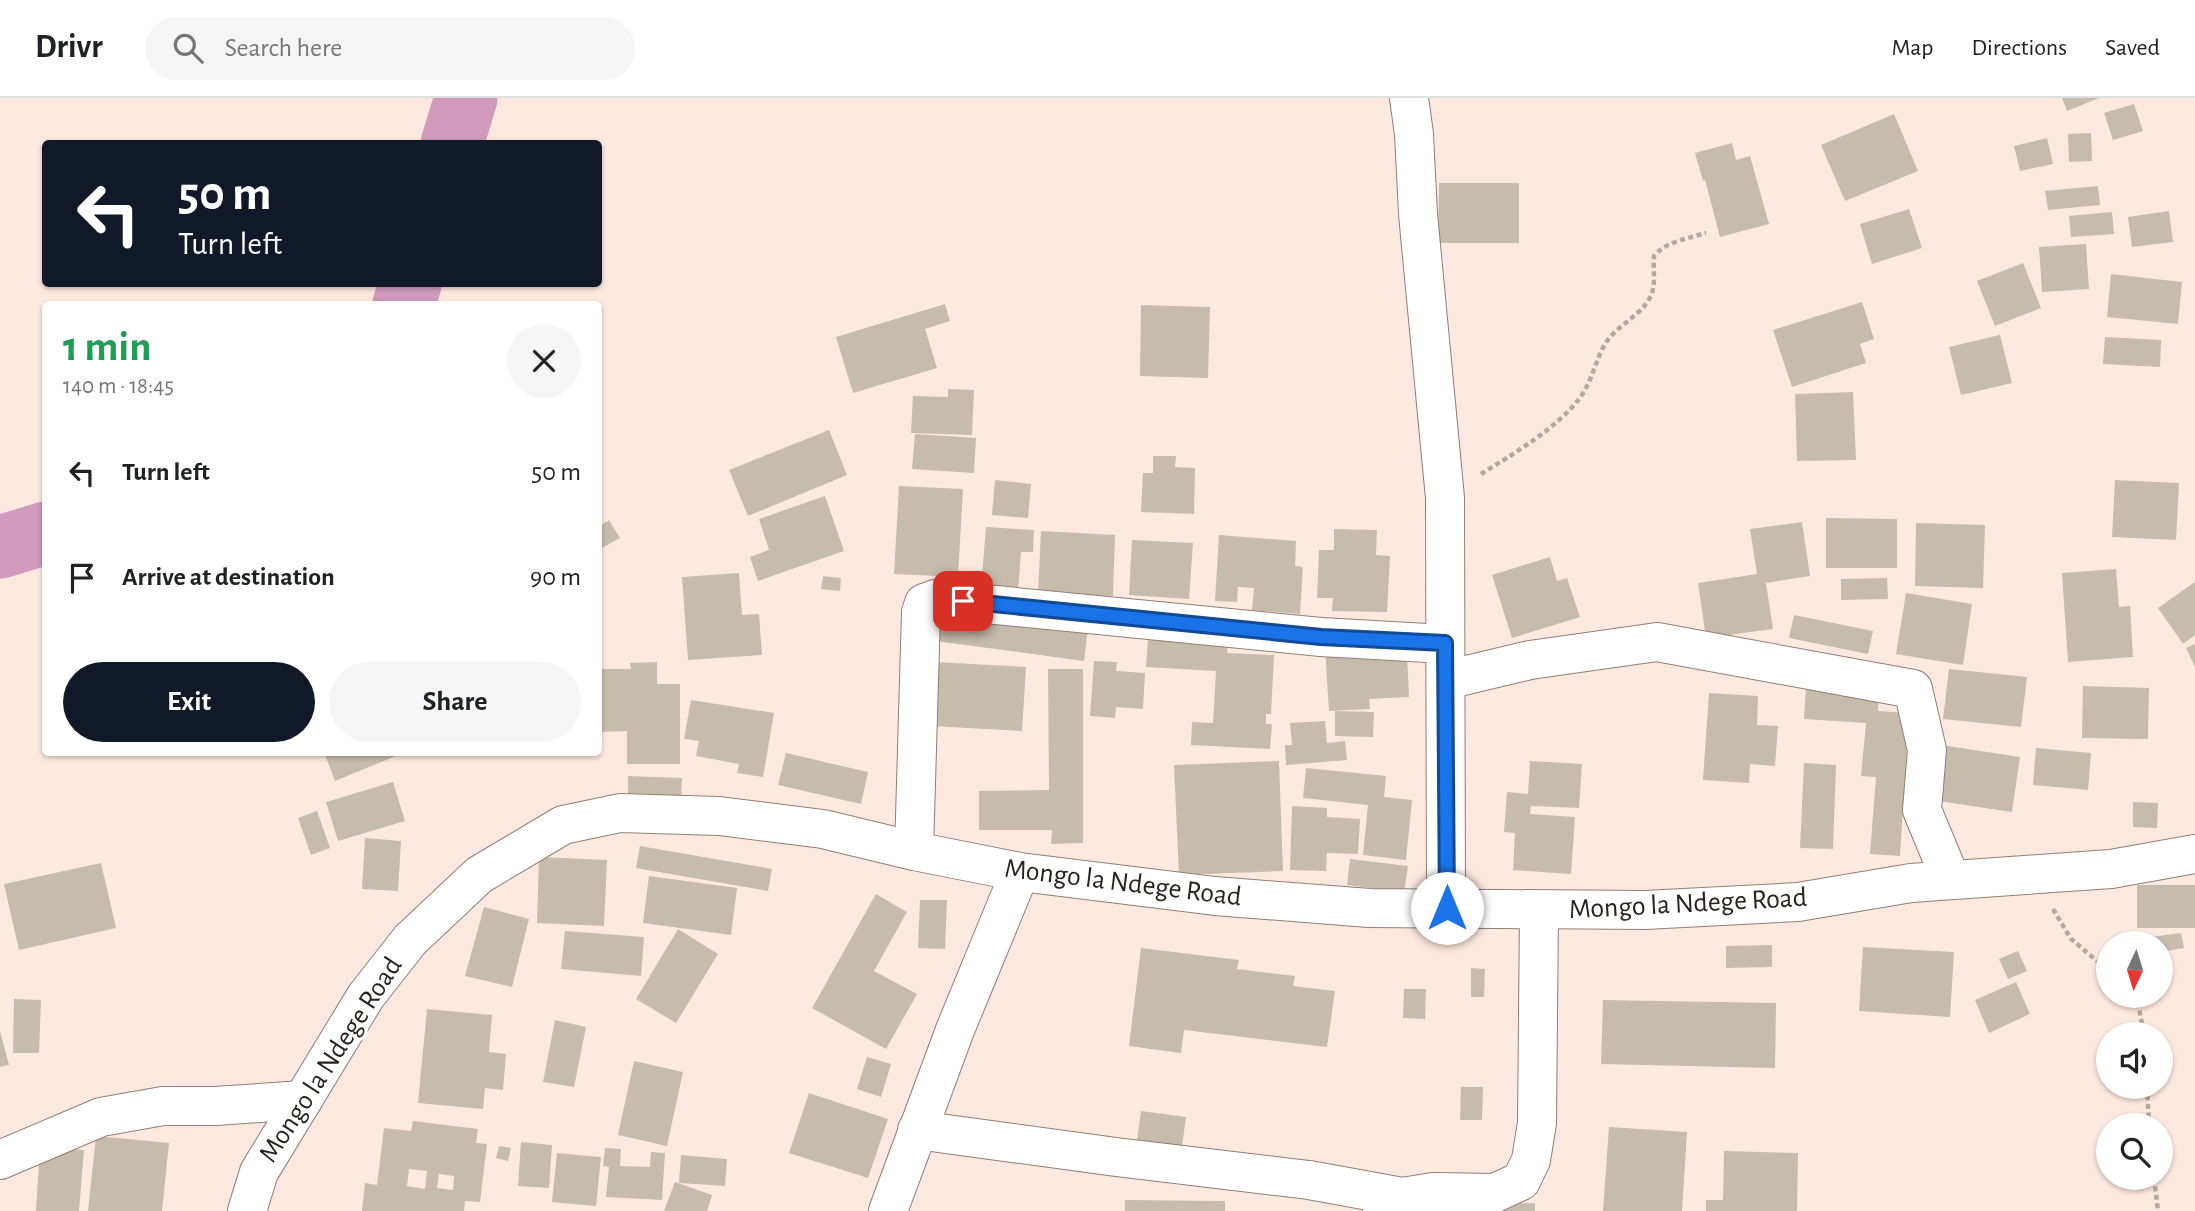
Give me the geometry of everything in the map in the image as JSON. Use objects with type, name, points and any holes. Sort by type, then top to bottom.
[{"type":"street","points":[[1409,98],[1445,498],[1447,908]]},
{"type":"street","points":[[914,851],[921,612],[924,603],[935,598],[1321,637],[1446,662],[1530,660],[1657,642],[1913,689],[1927,750],[1922,810],[1951,880]]},
{"type":"street","name":"Mongo la Ndege Road","points":[[247,1211],[259,1172],[366,996],[410,940],[479,875],[563,825],[620,813],[719,816],[823,829],[1020,872],[1215,896],[1369,908],[1645,910],[1798,902],[1912,883],[2111,869],[2195,854]]},
{"type":"street","points":[[888,1211],[917,1130],[1020,872]]},
{"type":"street","points":[[917,1130],[1309,1180],[1392,1204],[1433,1192],[1495,1193],[1521,1181],[1531,1160],[1537,1123],[1539,910]]},
{"type":"street","points":[[0,1160],[101,1117],[163,1106],[215,1106],[303,1100]]},
{"type":"path","points":[[1445,498],[1521,448],[1561,417],[1579,399],[1592,377],[1607,341],[1645,305],[1653,291],[1654,256],[1657,252],[1676,242],[1706,233]]},
{"type":"path","points":[[2032,876],[2071,939],[2096,960]]},
{"type":"path","points":[[2155,1190],[2158,1211]]},
{"type":"building","points":[[2062,98],[2099,98],[2067,111]]},
{"type":"building","points":[[2134,104],[2143,131],[2113,140],[2104,113]]},
{"type":"building","points":[[1894,114],[1918,171],[1845,201],[1821,145]]},
{"type":"building","points":[[2091,133],[2092,161],[2069,162],[2068,134]]},
{"type":"building","points":[[2047,138],[2053,164],[2020,171],[2014,146]]},
{"type":"building","points":[[1732,143],[1736,160],[1750,156],[1769,224],[1720,237],[1695,153]]},
{"type":"building","points":[[1439,183],[1519,183],[1519,243],[1438,243]]},
{"type":"building","points":[[2098,186],[2100,205],[2048,210],[2045,191]]},
{"type":"building","points":[[1909,209],[1922,248],[1872,264],[1860,224]]},
{"type":"building","points":[[2169,211],[2173,242],[2132,247],[2128,217]]},
{"type":"building","points":[[2112,212],[2114,234],[2071,237],[2069,216]]},
{"type":"building","points":[[2086,244],[2089,289],[2042,292],[2039,247]]},
{"type":"building","points":[[2023,263],[2041,308],[1995,326],[1977,281]]},
{"type":"building","points":[[2111,274],[2182,282],[2178,324],[2107,317]]},
{"type":"building","points":[[1862,302],[1874,339],[1860,344],[1866,363],[1792,387],[1773,330]]},
{"type":"building","points":[[945,304],[950,321],[925,329],[937,368],[853,393],[836,337]]},
{"type":"building","points":[[1141,305],[1210,307],[1208,378],[1140,376]]},
{"type":"building","points":[[2000,335],[2012,383],[1961,395],[1949,347]]},
{"type":"building","points":[[2105,337],[2161,340],[2160,367],[2103,364]]},
{"type":"building","points":[[948,389],[974,390],[972,435],[911,433],[913,396],[948,397]]},
{"type":"building","points":[[1853,392],[1856,460],[1797,461],[1795,394]]},
{"type":"building","points":[[829,430],[847,475],[748,516],[729,470]]},
{"type":"building","points":[[915,434],[976,438],[974,473],[912,469]]},
{"type":"building","points":[[1153,456],[1176,456],[1175,467],[1195,468],[1194,514],[1141,512],[1143,473],[1153,473]]},
{"type":"building","points":[[995,480],[1031,484],[1028,518],[992,515]]},
{"type":"building","points":[[2115,480],[2179,483],[2176,540],[2112,537]]},
{"type":"building","points":[[899,486],[963,489],[958,577],[894,574]]},
{"type":"building","points":[[825,496],[844,551],[758,581],[750,557],[769,550],[759,519]]},
{"type":"building","points":[[1826,518],[1897,519],[1897,568],[1826,568]]},
{"type":"building","points":[[609,520],[620,538],[602,548],[602,524]]},
{"type":"building","points":[[1802,522],[1810,576],[1766,583],[1773,629],[1706,638],[1698,583],[1757,574],[1750,529]]},
{"type":"building","points":[[1916,523],[1985,525],[1983,588],[1915,586]]},
{"type":"building","points":[[986,527],[1034,530],[1033,552],[1021,552],[1018,591],[981,589]]},
{"type":"building","points":[[1334,529],[1377,530],[1376,555],[1390,556],[1387,612],[1332,611],[1333,598],[1317,598],[1319,550],[1334,550]]},
{"type":"building","points":[[1041,531],[1115,535],[1113,596],[1038,594]]},
{"type":"building","points":[[1219,535],[1296,541],[1295,566],[1303,567],[1300,614],[1252,610],[1254,588],[1238,587],[1237,602],[1215,601]]},
{"type":"building","points":[[1132,540],[1193,543],[1189,599],[1129,595]]},
{"type":"building","points":[[1550,557],[1557,581],[1567,578],[1580,617],[1512,638],[1492,575]]},
{"type":"building","points":[[2116,569],[2119,607],[2130,606],[2133,657],[2068,662],[2062,573]]},
{"type":"building","points":[[739,573],[742,615],[759,614],[762,655],[688,660],[682,577]]},
{"type":"building","points":[[823,576],[841,578],[840,591],[821,589]]},
{"type":"building","points":[[1887,578],[1888,599],[1841,600],[1841,579]]},
{"type":"building","points":[[2195,582],[2195,635],[2183,644],[2158,608]]},
{"type":"building","points":[[1906,593],[1972,604],[1963,665],[1896,654]]},
{"type":"building","points":[[932,608],[1088,628],[1084,661],[928,640]]},
{"type":"building","points":[[1794,615],[1873,631],[1868,654],[1789,638]]},
{"type":"building","points":[[1148,639],[1228,643],[1227,653],[1274,655],[1271,714],[1266,714],[1266,724],[1272,724],[1270,749],[1191,745],[1192,722],[1213,723],[1216,671],[1146,667]]},
{"type":"building","points":[[2195,644],[2195,667],[2186,648]]},
{"type":"building","points":[[1325,649],[1407,654],[1409,697],[1369,699],[1370,709],[1329,711]]},
{"type":"building","points":[[1094,661],[1117,662],[1116,671],[1145,673],[1143,709],[1116,707],[1115,718],[1090,716]]},
{"type":"building","points":[[657,662],[657,684],[680,684],[680,764],[627,764],[627,731],[602,732],[602,669],[631,669],[630,663]]},
{"type":"building","points":[[935,662],[1026,667],[1022,731],[931,726]]},
{"type":"building","points":[[1048,669],[1083,669],[1083,843],[1051,844],[1052,830],[979,830],[979,791],[1049,790]]},
{"type":"building","points":[[1949,669],[2027,677],[2021,727],[1943,719]]},
{"type":"building","points":[[2083,686],[2149,688],[2148,739],[2082,738]]},
{"type":"building","points":[[1806,687],[1879,692],[1878,711],[1909,713],[1900,856],[1870,854],[1876,777],[1861,776],[1866,723],[1804,719]]},
{"type":"building","points":[[1709,693],[1758,696],[1757,725],[1778,726],[1775,766],[1750,764],[1749,783],[1703,780]]},
{"type":"building","points":[[691,700],[774,713],[763,777],[737,773],[739,764],[696,756],[699,741],[684,739]]},
{"type":"building","points":[[1335,711],[1374,712],[1373,737],[1335,736]]},
{"type":"building","points":[[1325,721],[1327,743],[1345,741],[1347,760],[1286,765],[1285,745],[1292,745],[1290,723]]},
{"type":"building","points":[[1941,745],[2020,757],[2012,812],[1932,800]]},
{"type":"building","points":[[2036,748],[2091,753],[2088,790],[2033,785]]},
{"type":"building","points":[[786,753],[868,772],[861,804],[778,785]]},
{"type":"building","points":[[326,756],[396,756],[335,781]]},
{"type":"building","points":[[1279,761],[1283,871],[1179,875],[1174,765]]},
{"type":"building","points":[[1530,761],[1582,764],[1579,808],[1531,806],[1530,814],[1575,817],[1571,874],[1513,870],[1515,833],[1504,832],[1507,792],[1528,794]]},
{"type":"building","points":[[1804,763],[1836,765],[1833,849],[1800,848]]},
{"type":"building","points":[[1306,768],[1386,776],[1384,797],[1412,800],[1406,860],[1363,855],[1368,805],[1303,798]]},
{"type":"building","points":[[628,776],[682,778],[681,801],[628,799]]},
{"type":"building","points":[[393,782],[405,821],[338,841],[326,802]]},
{"type":"building","points":[[2133,802],[2158,803],[2157,828],[2133,827]]},
{"type":"building","points":[[1292,806],[1327,808],[1327,817],[1360,819],[1358,854],[1327,853],[1326,871],[1290,870]]},
{"type":"building","points":[[317,811],[330,848],[311,855],[298,818]]},
{"type":"building","points":[[365,838],[401,841],[398,891],[362,889]]},
{"type":"building","points":[[640,846],[772,869],[768,891],[636,868]]},
{"type":"building","points":[[539,857],[607,860],[604,926],[537,923]]},
{"type":"building","points":[[1350,859],[1408,866],[1404,892],[1347,885]]},
{"type":"building","points":[[101,863],[116,928],[19,950],[4,884]]},
{"type":"building","points":[[649,876],[737,888],[731,935],[643,923]]},
{"type":"building","points":[[2137,885],[2195,885],[2195,928],[2137,928]]},
{"type":"building","points":[[876,894],[907,912],[874,971],[917,994],[886,1049],[812,1008]]},
{"type":"building","points":[[920,900],[947,900],[945,949],[918,948]]},
{"type":"building","points":[[484,907],[529,919],[512,987],[465,976]]},
{"type":"building","points":[[678,929],[718,954],[676,1023],[636,999]]},
{"type":"building","points":[[565,931],[644,937],[641,976],[561,969]]},
{"type":"building","points":[[2181,933],[2184,948],[2174,950],[2174,934]]},
{"type":"building","points":[[1772,945],[1772,967],[1726,968],[1726,946]]},
{"type":"building","points":[[1863,947],[1954,952],[1950,1017],[1859,1011]]},
{"type":"building","points":[[1141,948],[1239,960],[1237,969],[1295,976],[1293,986],[1335,991],[1327,1047],[1184,1030],[1181,1053],[1129,1046]]},
{"type":"building","points":[[2018,951],[2027,971],[2008,979],[1999,959]]},
{"type":"building","points":[[1471,968],[1485,969],[1484,997],[1471,997]]},
{"type":"building","points":[[2016,982],[2030,1014],[1989,1033],[1975,1000]]},
{"type":"building","points":[[1404,989],[1426,989],[1425,1019],[1403,1018]]},
{"type":"building","points":[[14,999],[41,1000],[39,1053],[13,1053]]},
{"type":"building","points":[[1603,1000],[1776,1003],[1775,1068],[1601,1064]]},
{"type":"building","points":[[427,1009],[492,1015],[489,1052],[506,1054],[503,1090],[485,1088],[483,1109],[418,1103]]},
{"type":"building","points":[[555,1020],[586,1027],[574,1087],[543,1082]]},
{"type":"building","points":[[0,1031],[9,1065],[0,1067]]},
{"type":"building","points":[[867,1057],[891,1064],[881,1097],[857,1089]]},
{"type":"building","points":[[634,1061],[683,1072],[667,1146],[618,1135]]},
{"type":"building","points":[[1461,1087],[1483,1087],[1482,1120],[1460,1120]]},
{"type":"building","points":[[809,1093],[888,1119],[868,1178],[789,1153]]},
{"type":"building","points":[[1141,1111],[1186,1117],[1180,1161],[1135,1155]]},
{"type":"building","points":[[413,1121],[478,1129],[476,1143],[487,1144],[480,1202],[465,1201],[464,1211],[362,1211],[365,1183],[377,1185],[384,1128],[411,1131]],"holes":[[[409,1169],[427,1171],[425,1189],[407,1186]],[[439,1174],[454,1176],[453,1190],[437,1188]]]},
{"type":"building","points":[[1609,1127],[1687,1132],[1682,1211],[1603,1211]]},
{"type":"building","points":[[96,1136],[169,1143],[162,1211],[88,1211]]},
{"type":"building","points":[[521,1142],[552,1145],[549,1188],[518,1186]]},
{"type":"building","points":[[499,1146],[511,1148],[508,1161],[496,1158]]},
{"type":"building","points":[[40,1147],[84,1150],[79,1211],[36,1211]]},
{"type":"building","points":[[605,1148],[621,1149],[620,1166],[650,1167],[651,1152],[665,1153],[662,1200],[606,1197],[609,1167],[603,1166]]},
{"type":"building","points":[[1724,1151],[1798,1153],[1797,1211],[1706,1211],[1706,1200],[1723,1200]]},
{"type":"building","points":[[557,1153],[601,1157],[596,1206],[552,1202]]},
{"type":"building","points":[[681,1155],[727,1159],[725,1186],[679,1183]]},
{"type":"building","points":[[675,1182],[712,1195],[707,1211],[664,1211]]},
{"type":"building","points":[[1125,1200],[1225,1201],[1225,1211],[1125,1211]]},
{"type":"building","points":[[1535,1203],[1535,1211],[1434,1211],[1434,1205]]},
{"type":"waterway","points":[[453,140],[466,98]]},
{"type":"waterway","points":[[405,301],[409,287]]},
{"type":"waterway","points":[[0,547],[42,534]]},
{"type":"route","points":[[963,601],[1321,637],[1445,643],[1447,908]]}]
